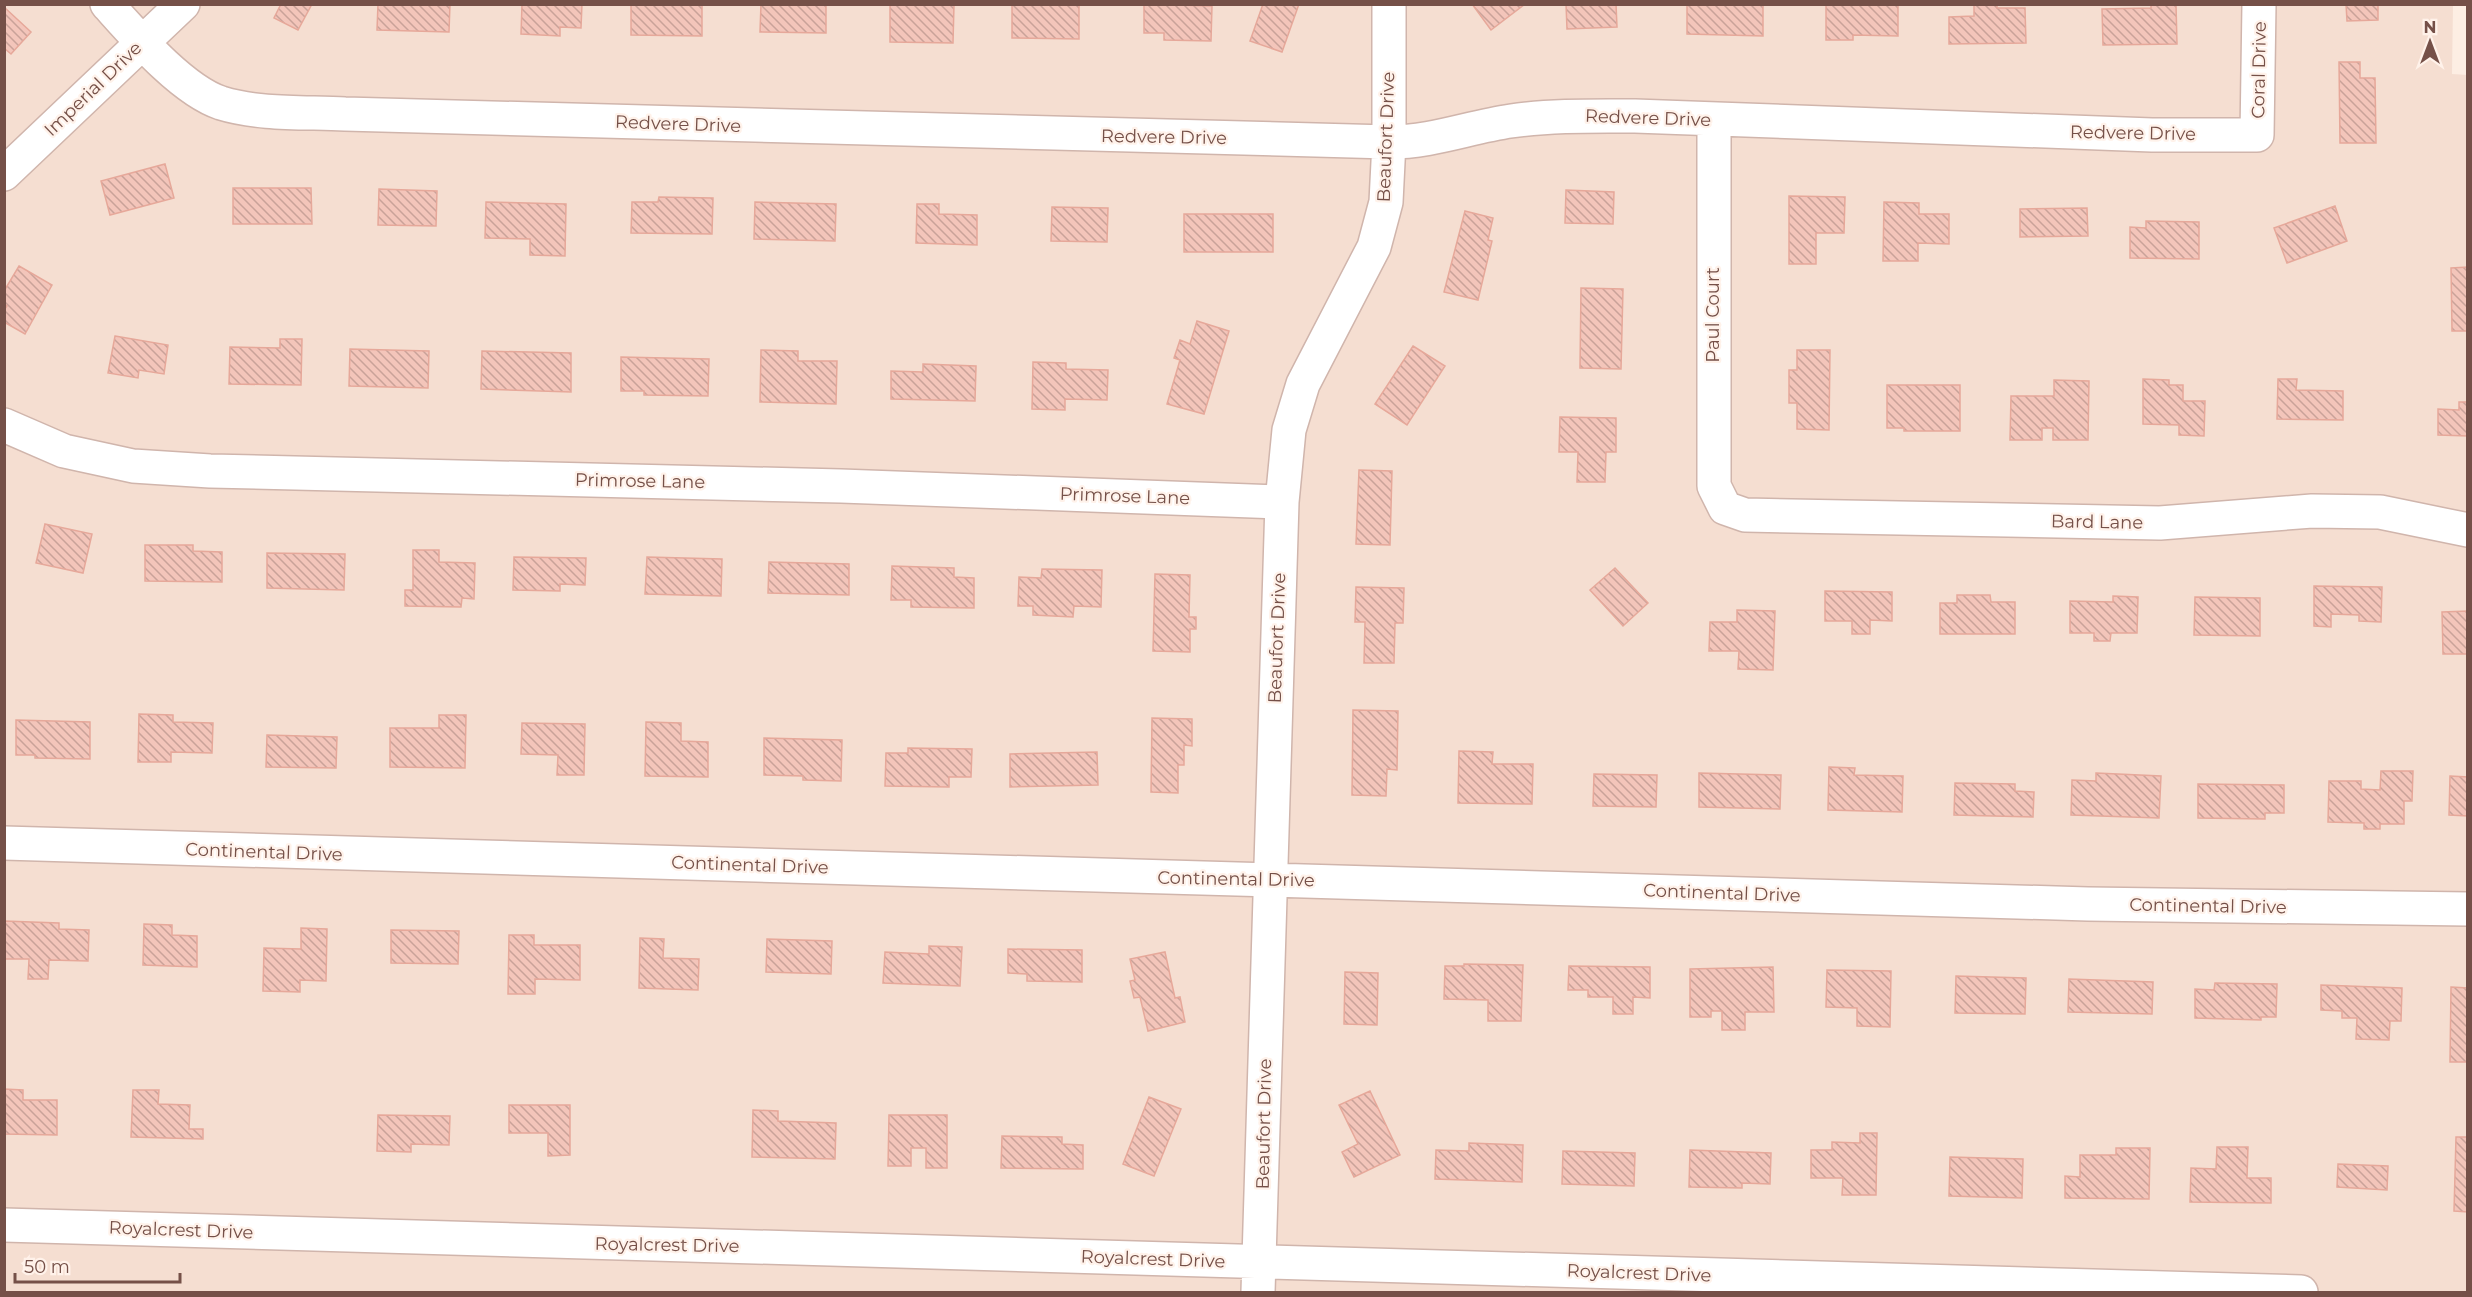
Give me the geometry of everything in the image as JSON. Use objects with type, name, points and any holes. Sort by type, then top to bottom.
[{"type":"street","name":"Redvere Drive","points":[[107,4],[142,42],[187,83],[220,102],[258,110],[357,115],[986,133],[1389,142],[1416,142],[1510,121],[1567,116],[2140,134],[2257,135]]},
{"type":"street","name":"Imperial Drive","points":[[4,174],[183,4]]},
{"type":"street","name":"Beaufort Drive","points":[[1259,1277],[1282,502],[1289,430],[1303,384],[1374,247],[1386,202],[1389,142],[1389,4]]},
{"type":"street","name":"Coral Drive","points":[[2257,135],[2259,4]]},
{"type":"street","name":"Paul Court","points":[[1714,120],[1714,486],[1725,508]]},
{"type":"street","name":"Primrose Lane","points":[[4,425],[64,451],[132,466],[210,471],[853,487],[1282,502]]},
{"type":"street","name":"Bard Lane","points":[[1725,508],[1745,514],[2160,523],[2312,511],[2379,512],[2468,530]]},
{"type":"street","name":"Continental Drive","points":[[4,843],[2088,904],[2468,909]]},
{"type":"street","name":"Royalcrest Drive","points":[[4,1225],[1259,1277],[2301,1293]]},
{"type":"shaded area","points":[[5,5],[2453,5],[2452,74],[2468,75],[2467,1292],[5,1292]]},
{"type":"building","points":[[281,4],[312,4],[298,30],[274,18]]},
{"type":"building","points":[[378,4],[450,4],[449,32],[377,30]]},
{"type":"building","points":[[522,4],[582,4],[581,28],[560,27],[560,36],[521,34]]},
{"type":"building","points":[[631,4],[702,4],[702,36],[631,35]]},
{"type":"building","points":[[761,4],[826,4],[826,33],[760,32]]},
{"type":"building","points":[[890,4],[954,5],[953,43],[890,42]]},
{"type":"building","points":[[1012,4],[1079,4],[1079,39],[1012,38]]},
{"type":"building","points":[[1144,4],[1212,6],[1211,41],[1164,40],[1164,33],[1144,33]]},
{"type":"building","points":[[1263,4],[1299,4],[1282,52],[1250,41]]},
{"type":"building","points":[[1472,4],[1525,4],[1491,30]]},
{"type":"building","points":[[1566,4],[1616,4],[1617,27],[1567,29]]},
{"type":"building","points":[[1687,4],[1763,4],[1763,36],[1687,34]]},
{"type":"building","points":[[1826,4],[1898,4],[1898,36],[1853,35],[1853,40],[1826,40]]},
{"type":"building","points":[[1974,4],[1997,4],[1997,8],[2025,8],[2026,43],[1949,44],[1949,17],[1974,16]]},
{"type":"building","points":[[2151,4],[2176,4],[2177,44],[2103,45],[2102,9],[2151,8]]},
{"type":"building","points":[[2346,4],[2378,4],[2378,20],[2347,21]]},
{"type":"building","points":[[4,7],[31,32],[11,54],[4,48]]},
{"type":"building","points":[[2339,62],[2360,62],[2360,78],[2375,78],[2376,143],[2340,143]]},
{"type":"building","points":[[165,164],[174,198],[110,215],[101,181]]},
{"type":"building","points":[[233,188],[311,188],[312,224],[233,224]]},
{"type":"building","points":[[379,189],[437,191],[436,226],[378,225]]},
{"type":"building","points":[[1566,190],[1614,192],[1613,224],[1565,223]]},
{"type":"building","points":[[1789,196],[1845,197],[1844,233],[1816,233],[1816,264],[1789,264]]},
{"type":"building","points":[[659,197],[713,198],[712,234],[631,233],[632,202],[658,202]]},
{"type":"building","points":[[486,202],[566,204],[565,256],[530,255],[530,239],[485,238]]},
{"type":"building","points":[[755,202],[836,204],[835,241],[754,239]]},
{"type":"building","points":[[1884,202],[1919,203],[1919,214],[1949,214],[1949,244],[1918,243],[1918,261],[1883,261]]},
{"type":"building","points":[[917,204],[939,204],[939,214],[977,215],[977,245],[916,243]]},
{"type":"building","points":[[2335,206],[2347,241],[2287,263],[2274,228]]},
{"type":"building","points":[[1052,207],[1108,208],[1107,242],[1051,241]]},
{"type":"building","points":[[2087,208],[2088,236],[2020,237],[2020,209]]},
{"type":"building","points":[[1465,211],[1493,218],[1488,240],[1492,241],[1478,300],[1444,292]]},
{"type":"building","points":[[1184,214],[1273,214],[1273,252],[1184,252]]},
{"type":"building","points":[[2146,221],[2199,222],[2199,259],[2130,258],[2130,227],[2146,228]]},
{"type":"building","points":[[19,266],[52,285],[25,334],[4,322],[4,310],[7,306],[4,304],[4,291]]},
{"type":"building","points":[[2468,267],[2468,331],[2452,331],[2451,268]]},
{"type":"building","points":[[1581,288],[1623,289],[1621,369],[1580,368]]},
{"type":"building","points":[[1197,321],[1229,331],[1204,414],[1167,404],[1180,360],[1174,358],[1180,340],[1190,344]]},
{"type":"building","points":[[115,336],[168,345],[164,374],[139,370],[138,378],[108,373]]},
{"type":"building","points":[[280,339],[302,339],[301,385],[229,384],[230,347],[280,348]]},
{"type":"building","points":[[1413,346],[1445,366],[1407,425],[1375,404]]},
{"type":"building","points":[[350,349],[429,351],[428,388],[349,386]]},
{"type":"building","points":[[761,350],[798,351],[798,361],[837,361],[836,404],[760,402]]},
{"type":"building","points":[[1797,350],[1830,350],[1829,430],[1797,429],[1797,403],[1789,403],[1789,370],[1797,370]]},
{"type":"building","points":[[482,351],[571,353],[571,392],[481,389]]},
{"type":"building","points":[[621,357],[709,359],[708,396],[644,395],[644,391],[621,391]]},
{"type":"building","points":[[1033,362],[1066,363],[1066,369],[1108,370],[1107,400],[1065,399],[1065,410],[1032,409]]},
{"type":"building","points":[[923,364],[976,366],[975,401],[891,399],[891,371],[923,372]]},
{"type":"building","points":[[2143,379],[2169,380],[2169,385],[2183,385],[2183,401],[2205,401],[2204,436],[2179,435],[2179,425],[2143,424]]},
{"type":"building","points":[[2278,379],[2297,379],[2296,390],[2343,391],[2343,420],[2277,419]]},
{"type":"building","points":[[2054,380],[2089,381],[2088,440],[2053,440],[2053,428],[2042,428],[2042,440],[2010,440],[2011,396],[2054,396]]},
{"type":"building","points":[[1887,385],[1960,385],[1960,431],[1904,431],[1904,428],[1887,428]]},
{"type":"building","points":[[2459,402],[2468,402],[2468,436],[2438,435],[2438,409],[2459,410]]},
{"type":"building","points":[[1560,417],[1616,418],[1616,452],[1606,452],[1605,482],[1577,482],[1578,452],[1559,452]]},
{"type":"building","points":[[1359,470],[1392,471],[1390,545],[1356,544]]},
{"type":"building","points":[[45,524],[92,534],[83,573],[36,563]]},
{"type":"building","points":[[145,545],[193,545],[193,551],[222,552],[222,582],[145,581]]},
{"type":"building","points":[[413,550],[439,550],[439,562],[475,563],[474,599],[462,598],[461,607],[405,606],[405,590],[413,590]]},
{"type":"building","points":[[267,553],[345,554],[344,590],[267,588]]},
{"type":"building","points":[[514,557],[586,558],[585,585],[560,584],[560,591],[513,590]]},
{"type":"building","points":[[647,557],[722,559],[721,596],[645,594]]},
{"type":"building","points":[[769,562],[849,564],[849,595],[768,593]]},
{"type":"building","points":[[892,566],[954,568],[954,577],[974,578],[974,608],[911,607],[911,600],[891,600]]},
{"type":"building","points":[[1615,568],[1648,603],[1623,626],[1590,590]]},
{"type":"building","points":[[1042,569],[1102,570],[1101,607],[1074,606],[1073,617],[1033,615],[1033,606],[1018,606],[1019,577],[1041,578]]},
{"type":"building","points":[[1155,574],[1190,575],[1189,617],[1196,617],[1196,629],[1190,629],[1190,652],[1153,651]]},
{"type":"building","points":[[2314,586],[2382,587],[2381,622],[2359,621],[2359,615],[2331,614],[2331,627],[2314,626]]},
{"type":"building","points":[[1356,587],[1404,588],[1403,623],[1395,623],[1394,663],[1364,663],[1365,622],[1355,622]]},
{"type":"building","points":[[1825,591],[1892,592],[1892,621],[1870,620],[1870,634],[1852,634],[1852,621],[1825,621]]},
{"type":"building","points":[[1957,595],[1990,595],[1991,602],[2015,602],[2015,634],[1940,634],[1940,603],[1957,603]]},
{"type":"building","points":[[2113,596],[2138,597],[2137,633],[2111,633],[2110,641],[2094,641],[2094,633],[2070,633],[2070,601],[2113,602]]},
{"type":"building","points":[[2195,597],[2260,598],[2260,636],[2194,635]]},
{"type":"building","points":[[1737,610],[1775,611],[1773,670],[1738,669],[1739,651],[1709,651],[1710,622],[1737,622]]},
{"type":"building","points":[[2468,611],[2468,654],[2443,654],[2442,612]]},
{"type":"building","points":[[1353,710],[1398,711],[1397,770],[1387,769],[1386,796],[1352,795]]},
{"type":"building","points":[[139,714],[173,715],[173,722],[213,723],[212,753],[171,752],[171,762],[138,762]]},
{"type":"building","points":[[439,715],[466,715],[465,768],[390,767],[390,728],[439,728]]},
{"type":"building","points":[[1152,718],[1192,719],[1192,746],[1184,745],[1184,765],[1178,765],[1178,793],[1151,792]]},
{"type":"building","points":[[16,720],[90,722],[90,759],[35,758],[35,755],[16,755]]},
{"type":"building","points":[[646,722],[681,723],[681,741],[708,742],[708,777],[645,776]]},
{"type":"building","points":[[522,723],[585,724],[584,775],[557,775],[558,755],[521,754]]},
{"type":"building","points":[[267,735],[337,737],[336,768],[266,767]]},
{"type":"building","points":[[764,738],[842,740],[841,781],[803,780],[803,776],[764,775]]},
{"type":"building","points":[[908,748],[972,749],[971,777],[949,777],[949,787],[885,786],[886,753],[908,753]]},
{"type":"building","points":[[1459,751],[1493,752],[1492,764],[1533,764],[1532,804],[1458,803]]},
{"type":"building","points":[[1097,752],[1098,785],[1010,787],[1010,754]]},
{"type":"building","points":[[1829,767],[1855,768],[1854,775],[1903,776],[1902,812],[1828,810]]},
{"type":"building","points":[[2381,771],[2413,771],[2412,801],[2404,801],[2404,824],[2380,824],[2380,829],[2364,829],[2364,823],[2328,822],[2329,781],[2361,781],[2361,789],[2380,790]]},
{"type":"building","points":[[1699,773],[1781,775],[1780,809],[1699,807]]},
{"type":"building","points":[[2096,773],[2161,776],[2159,818],[2071,815],[2072,780],[2096,781]]},
{"type":"building","points":[[1594,774],[1657,775],[1656,807],[1593,806]]},
{"type":"building","points":[[2450,776],[2468,777],[2468,816],[2449,815]]},
{"type":"building","points":[[1955,783],[2015,784],[2015,791],[2034,792],[2033,817],[1954,815]]},
{"type":"building","points":[[2198,784],[2284,785],[2284,813],[2265,813],[2265,819],[2198,818]]},
{"type":"building","points":[[4,921],[59,923],[59,929],[89,930],[88,961],[49,960],[48,979],[28,979],[29,959],[4,959]]},
{"type":"building","points":[[144,924],[172,925],[172,935],[197,936],[197,967],[143,965]]},
{"type":"building","points":[[301,928],[327,929],[326,981],[300,980],[300,992],[263,991],[264,948],[301,949]]},
{"type":"building","points":[[391,930],[459,931],[458,964],[391,963]]},
{"type":"building","points":[[509,935],[534,935],[534,945],[580,945],[580,980],[535,979],[535,994],[508,994]]},
{"type":"building","points":[[640,938],[664,939],[663,958],[699,959],[698,990],[639,988]]},
{"type":"building","points":[[767,939],[832,941],[831,974],[766,972]]},
{"type":"building","points":[[929,946],[962,947],[960,986],[883,983],[885,952],[929,954]]},
{"type":"building","points":[[1008,949],[1082,950],[1082,982],[1027,981],[1027,974],[1008,973]]},
{"type":"building","points":[[1165,952],[1175,998],[1180,997],[1185,1022],[1148,1031],[1140,997],[1134,998],[1130,981],[1135,980],[1130,959]]},
{"type":"building","points":[[1464,964],[1523,965],[1521,1021],[1488,1021],[1488,1000],[1444,999],[1445,966],[1464,966]]},
{"type":"building","points":[[1569,966],[1650,967],[1650,998],[1633,997],[1633,1014],[1613,1014],[1613,997],[1588,997],[1588,990],[1568,990]]},
{"type":"building","points":[[1773,967],[1774,1012],[1745,1012],[1745,1030],[1722,1030],[1722,1011],[1711,1011],[1711,1017],[1690,1017],[1690,969]]},
{"type":"building","points":[[1827,970],[1891,971],[1890,1027],[1857,1026],[1857,1008],[1826,1007]]},
{"type":"building","points":[[1345,972],[1378,973],[1377,1025],[1344,1024]]},
{"type":"building","points":[[1956,976],[2026,978],[2025,1014],[1955,1013]]},
{"type":"building","points":[[2069,979],[2153,982],[2152,1014],[2068,1012]]},
{"type":"building","points":[[2215,983],[2277,984],[2276,1017],[2261,1017],[2261,1020],[2195,1018],[2195,989],[2214,990]]},
{"type":"building","points":[[2321,985],[2402,988],[2401,1021],[2390,1021],[2389,1040],[2356,1039],[2357,1018],[2342,1018],[2342,1011],[2321,1010]]},
{"type":"building","points":[[2451,987],[2468,988],[2468,1062],[2450,1062]]},
{"type":"building","points":[[4,1089],[23,1090],[23,1100],[57,1100],[57,1135],[4,1134]]},
{"type":"building","points":[[133,1090],[159,1090],[158,1104],[190,1105],[189,1129],[203,1129],[203,1139],[131,1137]]},
{"type":"building","points":[[1370,1091],[1400,1155],[1354,1177],[1342,1152],[1358,1144],[1339,1105]]},
{"type":"building","points":[[1149,1097],[1181,1109],[1154,1176],[1123,1164]]},
{"type":"building","points":[[509,1105],[570,1105],[570,1155],[548,1156],[548,1133],[509,1133]]},
{"type":"building","points":[[753,1110],[778,1111],[778,1121],[836,1123],[835,1159],[752,1157]]},
{"type":"building","points":[[378,1115],[450,1116],[449,1145],[411,1144],[411,1152],[377,1151]]},
{"type":"building","points":[[889,1115],[947,1115],[947,1168],[926,1168],[926,1148],[911,1148],[911,1166],[888,1166]]},
{"type":"building","points":[[1860,1133],[1877,1133],[1876,1195],[1842,1195],[1843,1178],[1811,1178],[1811,1150],[1832,1150],[1832,1142],[1860,1143]]},
{"type":"building","points":[[1002,1136],[1062,1137],[1062,1144],[1083,1145],[1083,1169],[1001,1168]]},
{"type":"building","points":[[2456,1137],[2468,1137],[2468,1212],[2454,1211]]},
{"type":"building","points":[[1469,1143],[1523,1145],[1522,1182],[1435,1179],[1436,1150],[1469,1151]]},
{"type":"building","points":[[2217,1147],[2248,1147],[2247,1178],[2271,1178],[2271,1203],[2190,1202],[2191,1168],[2216,1169]]},
{"type":"building","points":[[2116,1148],[2150,1148],[2149,1199],[2065,1198],[2065,1176],[2080,1177],[2080,1155],[2116,1155]]},
{"type":"building","points":[[1690,1150],[1771,1153],[1770,1184],[1742,1183],[1742,1188],[1689,1187]]},
{"type":"building","points":[[1563,1151],[1635,1153],[1634,1186],[1562,1184]]},
{"type":"building","points":[[1950,1157],[2023,1159],[2022,1198],[1949,1196]]},
{"type":"building","points":[[2338,1164],[2388,1166],[2387,1190],[2337,1187]]}]
